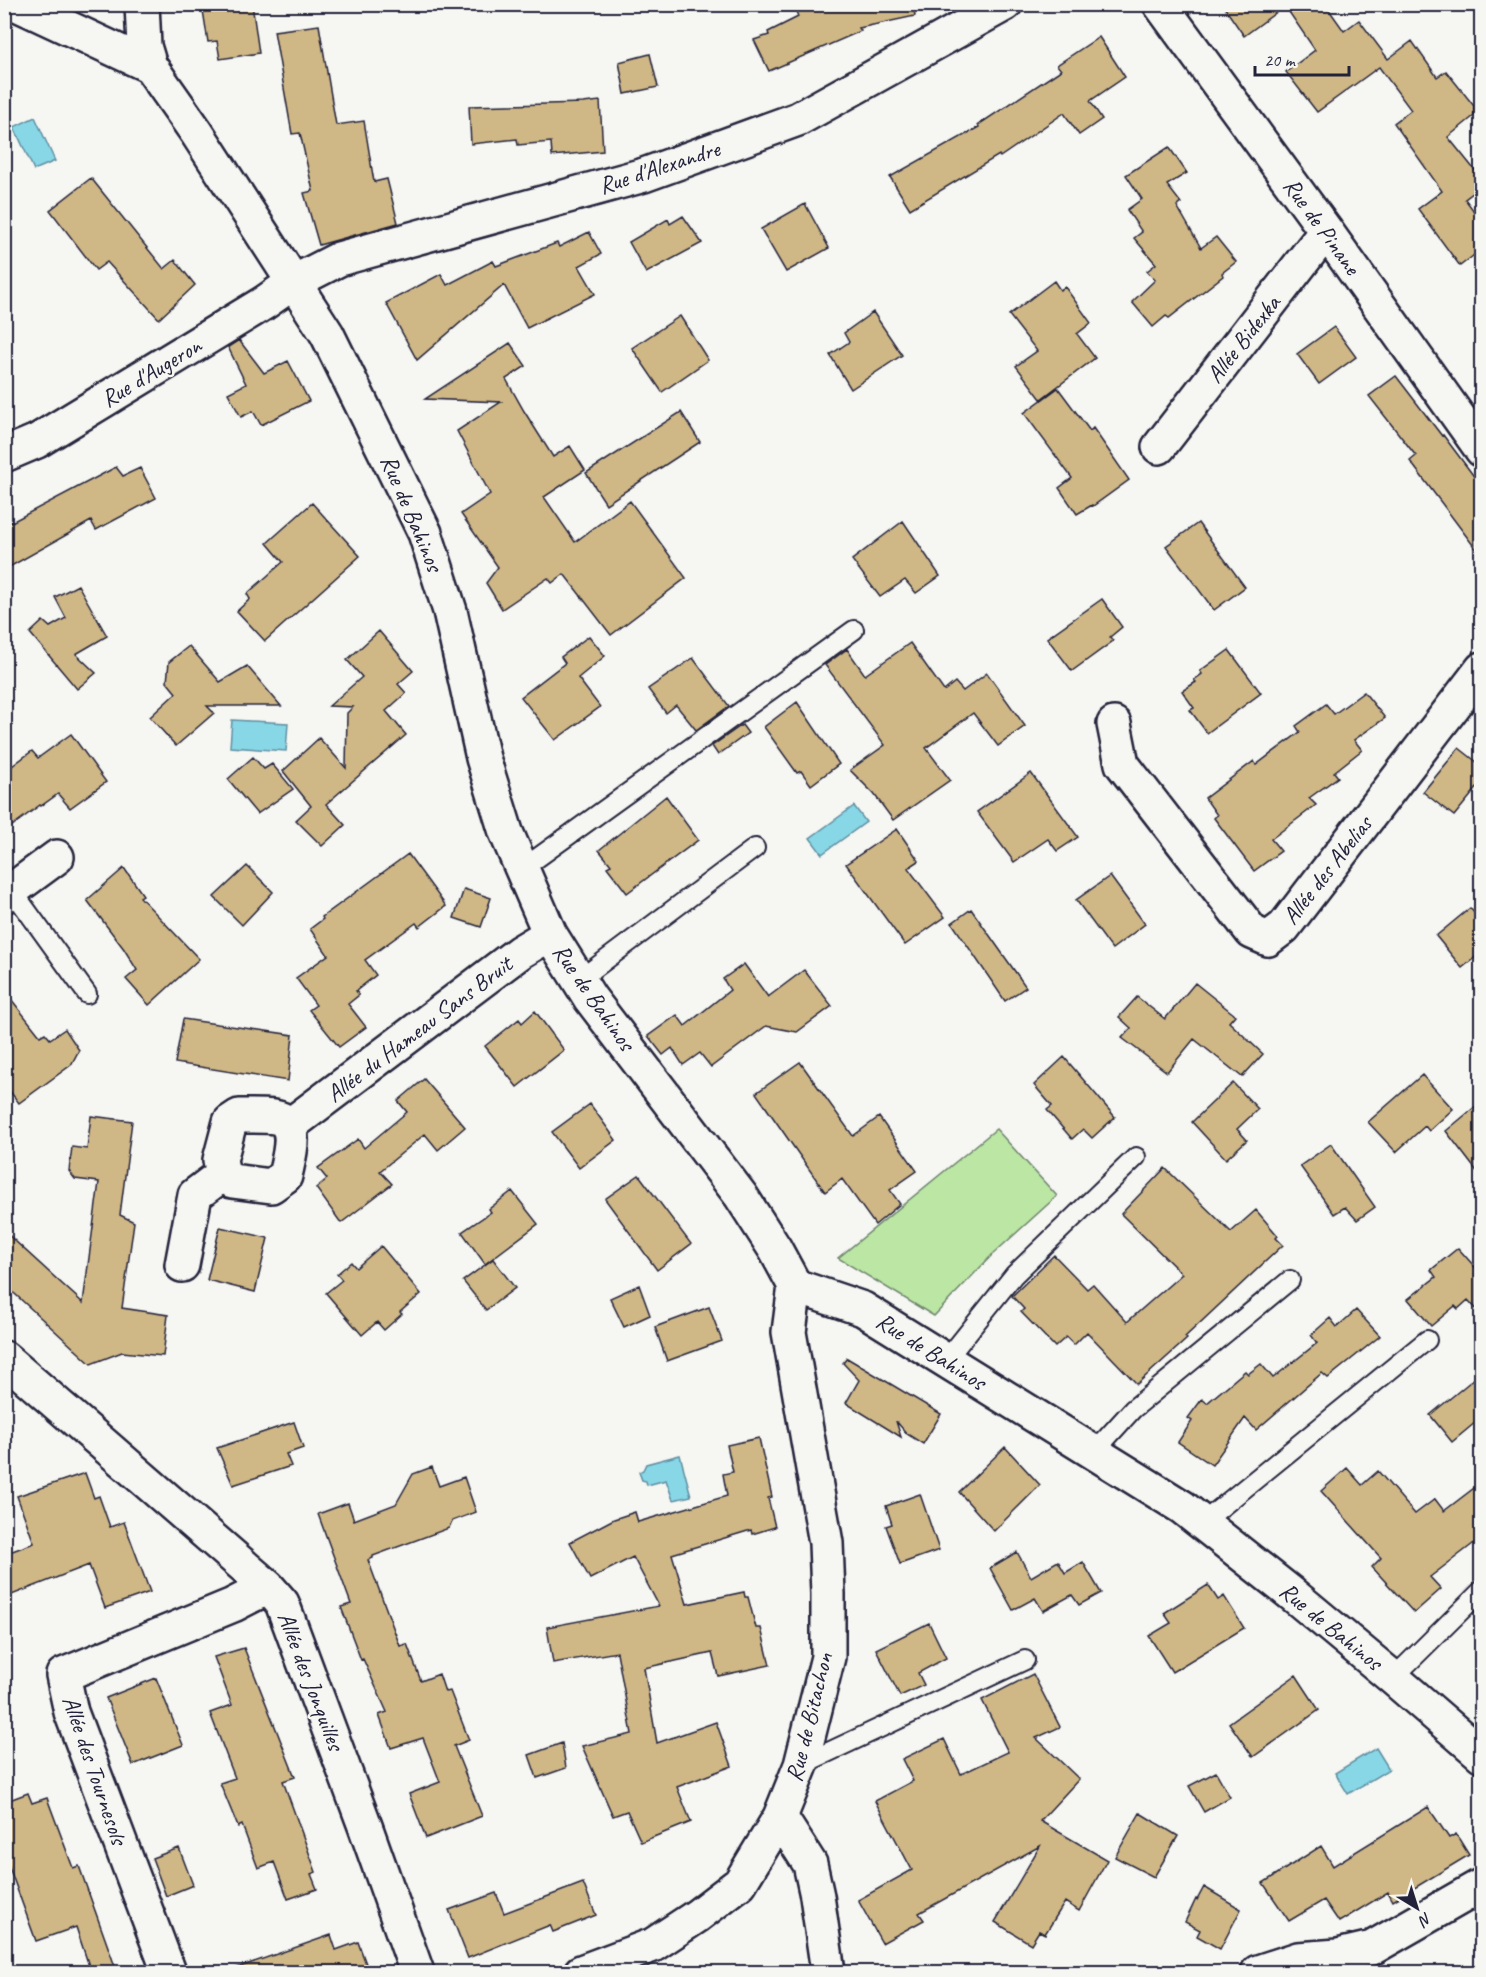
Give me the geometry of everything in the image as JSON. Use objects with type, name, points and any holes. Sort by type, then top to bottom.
[{"type":"street","name":"Rue de Bahinos","points":[[17,4],[150,66],[197,133],[327,334],[425,532],[450,611],[483,758],[506,832],[550,934],[590,998],[741,1196],[775,1249],[795,1286],[863,1310],[1182,1508],[1301,1601],[1482,1755]]},
{"type":"street","points":[[142,4],[144,46],[150,66]]},
{"type":"street","name":"Rue d'Alexandre","points":[[294,282],[339,259],[644,175],[798,119],[1005,4]]},
{"type":"street","name":"Rue de Pinane","points":[[1160,4],[1482,450]]},
{"type":"street","name":"Allée Bidexka","points":[[1159,447],[1326,231]]},
{"type":"street","name":"Rue d'Augeron","points":[[4,456],[37,441],[264,303],[294,282]]},
{"type":"street","name":"Allée des Abelias","points":[[1114,724],[1122,764],[1252,932],[1268,939],[1284,927],[1482,669]]},
{"type":"street","points":[[8,893],[57,857]]},
{"type":"street","name":"Allée du Hameau Sans Bruit","points":[[289,1126],[520,952],[550,934]]},
{"type":"street","points":[[239,1116],[280,1118],[289,1126],[291,1140],[285,1176],[271,1186],[232,1181],[223,1174],[220,1160],[230,1122],[239,1116]]},
{"type":"street","points":[[182,1265],[195,1194],[223,1174]]},
{"type":"street","name":"Rue de Bitachon","points":[[581,1972],[653,1945],[697,1916],[740,1883],[780,1816],[801,1765],[828,1657],[828,1594],[826,1542],[789,1332],[795,1286]]},
{"type":"street","name":"Allée des Jonquilles","points":[[4,1358],[268,1587],[282,1603],[417,1972]]},
{"type":"street","name":"Allée des Tournesols","points":[[169,1972],[71,1712],[63,1675],[233,1605],[268,1587]]},
{"type":"street","points":[[780,1816],[810,1864],[823,1929],[828,1972]]},
{"type":"street","points":[[1258,1972],[1298,1959],[1338,1956],[1372,1948],[1482,1886]]},
{"type":"lane","points":[[522,869],[854,630]]},
{"type":"lane","points":[[579,980],[754,848]]},
{"type":"lane","points":[[8,893],[87,994]]},
{"type":"lane","points":[[946,1360],[1014,1275],[1136,1157]]},
{"type":"lane","points":[[1094,1452],[1132,1410],[1290,1280]]},
{"type":"lane","points":[[1202,1524],[1427,1340]]},
{"type":"lane","points":[[1393,1678],[1482,1590]]},
{"type":"lane","points":[[801,1765],[1025,1660]]},
{"type":"green space","points":[[996,1129],[1057,1196],[992,1255],[934,1316],[838,1258]]},
{"type":"water","points":[[35,117],[55,161],[34,170],[14,127]]},
{"type":"water","points":[[232,720],[288,723],[286,751],[230,747]]},
{"type":"water","points":[[854,806],[866,822],[822,854],[810,838]]},
{"type":"water","points":[[680,1455],[691,1496],[673,1500],[666,1480],[647,1485],[639,1472],[646,1464]]},
{"type":"water","points":[[1376,1748],[1389,1769],[1348,1794],[1335,1773]]},
{"type":"building","points":[[202,4],[252,4],[259,53],[220,59],[217,41],[208,42]]},
{"type":"building","points":[[794,4],[913,4],[915,16],[859,28],[861,31],[769,71],[754,40],[769,35],[768,32],[798,17]]},
{"type":"building","points":[[1222,4],[1325,4],[1344,31],[1359,20],[1388,59],[1412,41],[1437,77],[1446,71],[1474,106],[1474,116],[1448,137],[1482,179],[1482,186],[1465,199],[1482,222],[1482,249],[1460,266],[1418,209],[1442,191],[1394,123],[1411,110],[1379,67],[1317,112],[1286,72],[1315,50],[1285,6],[1244,36]]},
{"type":"building","points":[[319,25],[336,125],[364,121],[374,182],[387,179],[398,223],[319,245],[304,193],[313,191],[300,133],[292,134],[274,31]]},
{"type":"building","points":[[1099,37],[1125,77],[1090,101],[1102,119],[1079,135],[1064,113],[1000,157],[999,155],[910,209],[890,177],[979,127],[978,125],[1061,70],[1057,65]]},
{"type":"building","points":[[650,54],[658,87],[625,94],[619,62]]},
{"type":"building","points":[[600,101],[603,151],[552,156],[551,142],[518,145],[517,139],[471,144],[469,106]]},
{"type":"building","points":[[1169,147],[1187,173],[1167,185],[1181,203],[1177,206],[1201,248],[1216,237],[1236,262],[1222,273],[1223,276],[1169,318],[1166,316],[1153,327],[1132,302],[1155,280],[1147,271],[1156,264],[1134,238],[1142,232],[1127,210],[1142,199],[1126,175]]},
{"type":"building","points":[[91,178],[164,269],[175,260],[195,285],[159,319],[107,262],[96,270],[50,210]]},
{"type":"building","points":[[805,204],[829,248],[786,272],[761,229]]},
{"type":"building","points":[[683,216],[702,243],[646,273],[629,242],[668,219],[670,224]]},
{"type":"building","points":[[589,232],[601,254],[579,266],[595,294],[527,328],[504,285],[417,360],[386,303],[441,274],[447,285],[493,261],[496,266],[557,243],[559,247]]},
{"type":"building","points":[[1054,281],[1060,290],[1065,287],[1091,323],[1077,334],[1095,358],[1041,399],[1016,366],[1037,351],[1009,315]]},
{"type":"building","points":[[873,312],[902,355],[851,389],[830,355],[849,342],[844,333]]},
{"type":"building","points":[[680,316],[708,360],[662,392],[632,348]]},
{"type":"building","points":[[1334,327],[1356,357],[1319,384],[1297,354]]},
{"type":"building","points":[[239,340],[264,373],[288,361],[309,401],[261,425],[253,411],[241,417],[228,393],[246,384],[228,347]]},
{"type":"building","points":[[510,343],[526,366],[506,379],[524,411],[553,457],[570,446],[585,470],[544,497],[575,542],[630,501],[686,578],[611,635],[564,574],[552,583],[548,578],[502,609],[486,583],[498,567],[461,514],[490,494],[457,431],[501,402],[425,399]]},
{"type":"building","points":[[1396,376],[1482,487],[1482,557],[1410,461],[1416,456],[1369,396]]},
{"type":"building","points":[[1058,388],[1090,431],[1093,428],[1129,480],[1093,506],[1077,514],[1059,488],[1072,478],[1024,413]]},
{"type":"building","points":[[681,412],[700,442],[606,504],[586,473]]},
{"type":"building","points":[[116,467],[123,476],[140,468],[156,498],[96,530],[91,521],[4,570],[4,526]]},
{"type":"building","points":[[312,503],[360,556],[265,641],[237,611],[250,599],[247,594],[283,562],[267,543]]},
{"type":"building","points":[[903,521],[940,576],[916,593],[905,580],[880,597],[852,560]]},
{"type":"building","points":[[1198,523],[1245,587],[1214,610],[1166,546]]},
{"type":"building","points":[[78,585],[107,636],[76,654],[96,673],[77,689],[30,633],[43,621],[50,627],[66,618],[55,597]]},
{"type":"building","points":[[1102,599],[1122,627],[1110,637],[1113,641],[1072,671],[1047,638]]},
{"type":"building","points":[[379,631],[413,671],[398,684],[406,693],[386,711],[406,735],[326,804],[345,825],[322,846],[296,820],[311,806],[283,771],[319,738],[346,768],[347,713],[353,707],[329,706],[362,677],[347,660]]},
{"type":"building","points":[[589,636],[605,656],[578,678],[600,707],[555,740],[521,697],[565,663],[561,657]]},
{"type":"building","points":[[910,643],[944,691],[955,682],[963,691],[987,673],[1025,726],[998,746],[973,713],[926,748],[950,780],[893,820],[874,794],[850,770],[885,745],[825,665],[847,649],[865,675]]},
{"type":"building","points":[[189,646],[220,682],[247,666],[281,706],[207,706],[214,713],[176,746],[150,717],[176,693],[167,682],[169,662]]},
{"type":"building","points":[[1229,650],[1261,693],[1207,733],[1190,710],[1194,708],[1182,691],[1196,682],[1194,680],[1202,674],[1200,671]]},
{"type":"building","points":[[693,658],[729,706],[696,730],[676,705],[666,713],[648,689]]},
{"type":"building","points":[[1364,692],[1385,718],[1354,740],[1362,750],[1334,772],[1338,777],[1309,798],[1316,805],[1271,839],[1281,851],[1254,871],[1214,818],[1217,815],[1205,798],[1254,761],[1256,765],[1300,732],[1296,726],[1326,704],[1334,714]]},
{"type":"building","points":[[797,702],[839,764],[811,785],[801,771],[797,773],[764,727]]},
{"type":"building","points":[[742,725],[748,733],[718,755],[712,746]]},
{"type":"building","points":[[71,734],[106,782],[70,808],[58,794],[4,832],[4,772],[32,751],[38,758]]},
{"type":"building","points":[[1459,748],[1482,766],[1482,782],[1454,816],[1423,792]]},
{"type":"building","points":[[253,757],[264,769],[272,764],[293,789],[257,814],[228,779]]},
{"type":"building","points":[[1031,773],[1078,837],[1057,851],[1048,839],[1014,862],[977,812]]},
{"type":"building","points":[[666,796],[698,840],[627,893],[607,867],[611,865],[599,850]]},
{"type":"building","points":[[897,829],[919,861],[908,868],[945,917],[905,945],[846,864]]},
{"type":"building","points":[[408,854],[446,906],[419,927],[416,923],[365,960],[376,975],[356,991],[359,995],[348,1004],[366,1027],[339,1047],[309,1010],[316,1005],[296,978],[328,955],[310,929],[323,919],[322,917]]},
{"type":"building","points":[[247,866],[273,892],[242,925],[214,897]]},
{"type":"building","points":[[124,868],[143,895],[140,897],[199,959],[149,1005],[126,979],[137,970],[87,900]]},
{"type":"building","points":[[1110,876],[1145,924],[1112,949],[1076,900]]},
{"type":"building","points":[[464,889],[491,898],[481,927],[454,918]]},
{"type":"building","points":[[1470,908],[1482,922],[1482,952],[1462,968],[1436,936]]},
{"type":"building","points":[[971,909],[1026,987],[1005,1001],[952,923]]},
{"type":"building","points":[[744,964],[768,997],[804,970],[832,1006],[797,1032],[766,1026],[711,1067],[700,1053],[683,1065],[672,1048],[663,1055],[648,1036],[677,1015],[685,1026],[730,990],[723,979]]},
{"type":"building","points":[[1195,983],[1235,1015],[1229,1022],[1263,1054],[1242,1077],[1194,1039],[1167,1072],[1122,1038],[1131,1028],[1119,1017],[1137,997],[1165,1019]]},
{"type":"building","points":[[4,990],[40,1036],[45,1033],[50,1039],[65,1029],[79,1050],[71,1065],[19,1103],[4,1084]]},
{"type":"building","points":[[535,1011],[564,1050],[517,1087],[485,1046],[519,1019],[522,1023]]},
{"type":"building","points":[[183,1019],[293,1035],[288,1081],[175,1063]]},
{"type":"building","points":[[1064,1057],[1115,1117],[1092,1138],[1083,1129],[1072,1139],[1047,1110],[1052,1106],[1034,1085]]},
{"type":"building","points":[[800,1062],[853,1136],[879,1117],[917,1171],[890,1190],[900,1204],[875,1225],[842,1179],[825,1192],[756,1093]]},
{"type":"building","points":[[1422,1075],[1453,1109],[1429,1131],[1425,1126],[1396,1152],[1368,1122]]},
{"type":"building","points":[[424,1079],[465,1127],[438,1150],[425,1134],[380,1171],[392,1184],[341,1223],[316,1188],[327,1179],[318,1168],[358,1139],[364,1148],[407,1112],[398,1101]]},
{"type":"building","points":[[1233,1083],[1258,1109],[1237,1129],[1247,1140],[1226,1159],[1192,1122]]},
{"type":"building","points":[[1482,1101],[1482,1178],[1446,1131]]},
{"type":"building","points":[[590,1104],[616,1140],[579,1168],[552,1132]]},
{"type":"building","points":[[91,1116],[132,1121],[120,1215],[134,1222],[122,1308],[168,1315],[163,1356],[122,1352],[91,1364],[4,1284],[4,1231],[83,1303],[99,1182],[75,1179],[69,1171],[72,1147],[87,1149]]},
{"type":"building","points":[[1331,1144],[1375,1207],[1357,1220],[1345,1207],[1334,1214],[1300,1166]]},
{"type":"building","points":[[1165,1168],[1231,1232],[1256,1210],[1283,1245],[1185,1337],[1187,1339],[1137,1384],[1087,1332],[1074,1345],[1066,1337],[1055,1347],[1021,1312],[1024,1309],[1012,1296],[1054,1255],[1087,1289],[1093,1284],[1127,1322],[1182,1274],[1121,1214]]},
{"type":"building","points":[[639,1175],[691,1244],[657,1270],[605,1199]]},
{"type":"building","points":[[512,1191],[538,1224],[485,1264],[462,1232],[491,1212],[489,1209]]},
{"type":"building","points":[[220,1227],[268,1238],[255,1292],[207,1280]]},
{"type":"building","points":[[381,1246],[421,1294],[384,1330],[377,1322],[362,1335],[326,1293],[342,1280],[337,1274],[351,1262],[356,1268]]},
{"type":"building","points":[[1458,1248],[1482,1275],[1482,1315],[1468,1300],[1458,1309],[1455,1306],[1431,1326],[1408,1299],[1436,1277],[1431,1270]]},
{"type":"building","points":[[493,1259],[515,1288],[486,1310],[463,1281]]},
{"type":"building","points":[[639,1285],[650,1315],[624,1327],[610,1298]]},
{"type":"building","points":[[709,1307],[722,1341],[667,1361],[655,1327]]},
{"type":"building","points":[[1356,1310],[1380,1336],[1328,1378],[1322,1373],[1256,1430],[1245,1418],[1212,1465],[1178,1442],[1192,1421],[1188,1418],[1202,1399],[1207,1403],[1245,1371],[1248,1374],[1261,1364],[1273,1378],[1317,1343],[1311,1335],[1330,1318],[1337,1327]]},
{"type":"building","points":[[847,1358],[941,1414],[923,1444],[907,1434],[896,1421],[901,1437],[846,1403],[859,1380],[843,1363]]},
{"type":"building","points":[[1482,1372],[1482,1417],[1452,1442],[1430,1415]]},
{"type":"building","points":[[294,1422],[303,1448],[286,1454],[291,1466],[233,1485],[217,1448]]},
{"type":"building","points":[[759,1438],[772,1497],[768,1498],[775,1527],[752,1534],[751,1530],[672,1554],[687,1604],[744,1592],[745,1597],[748,1597],[756,1628],[761,1628],[770,1665],[718,1676],[712,1653],[644,1668],[657,1743],[716,1722],[732,1766],[677,1787],[691,1822],[641,1842],[627,1811],[613,1816],[582,1746],[632,1734],[617,1652],[553,1663],[547,1627],[659,1606],[633,1557],[590,1579],[570,1542],[614,1519],[635,1512],[638,1522],[727,1496],[723,1474],[733,1472],[727,1445]]},
{"type":"building","points":[[1005,1447],[1040,1485],[994,1531],[959,1492]]},
{"type":"building","points":[[432,1467],[439,1486],[464,1477],[476,1512],[452,1521],[449,1528],[373,1556],[368,1560],[400,1646],[407,1644],[421,1681],[439,1674],[445,1692],[450,1691],[469,1740],[454,1746],[482,1816],[426,1838],[409,1794],[440,1782],[423,1738],[391,1748],[379,1715],[387,1712],[363,1659],[361,1660],[341,1607],[351,1604],[318,1514],[348,1503],[354,1520],[396,1504],[413,1474]]},
{"type":"building","points":[[1347,1468],[1362,1485],[1378,1471],[1415,1514],[1435,1499],[1444,1511],[1482,1482],[1482,1537],[1430,1577],[1441,1589],[1414,1613],[1372,1567],[1381,1558],[1321,1491]]},
{"type":"building","points":[[85,1473],[94,1498],[99,1496],[110,1527],[124,1522],[150,1592],[105,1608],[89,1565],[4,1598],[4,1554],[34,1543],[17,1496]]},
{"type":"building","points":[[920,1494],[939,1550],[900,1564],[886,1526],[892,1524],[886,1506]]},
{"type":"building","points":[[1017,1552],[1031,1577],[1058,1561],[1065,1573],[1083,1562],[1101,1593],[1079,1605],[1072,1595],[1043,1611],[1035,1598],[1013,1610],[990,1568]]},
{"type":"building","points":[[1208,1585],[1218,1600],[1224,1596],[1244,1628],[1172,1672],[1149,1636],[1171,1623],[1164,1613]]},
{"type":"building","points":[[929,1623],[946,1658],[918,1673],[924,1685],[900,1696],[876,1649]]},
{"type":"building","points":[[244,1648],[295,1777],[283,1781],[316,1872],[311,1874],[317,1889],[288,1899],[274,1862],[258,1868],[242,1825],[238,1827],[220,1783],[235,1778],[210,1713],[232,1705],[214,1657]]},
{"type":"building","points":[[1033,1674],[1060,1727],[1036,1738],[1079,1779],[1040,1821],[1107,1860],[1079,1911],[1065,1902],[1045,1934],[1039,1931],[1031,1944],[995,1922],[1040,1846],[919,1913],[924,1920],[882,1943],[858,1900],[912,1870],[875,1801],[913,1781],[902,1759],[944,1739],[961,1774],[1008,1752],[982,1700]]},
{"type":"building","points":[[1296,1675],[1319,1710],[1253,1757],[1229,1723]]},
{"type":"building","points":[[156,1678],[183,1745],[133,1765],[106,1698]]},
{"type":"building","points":[[562,1743],[566,1768],[537,1778],[529,1755]]},
{"type":"building","points":[[1216,1772],[1230,1797],[1204,1812],[1189,1786]]},
{"type":"building","points":[[28,1793],[32,1803],[47,1798],[73,1868],[79,1866],[117,1972],[91,1972],[76,1927],[36,1941],[4,1853],[4,1802]]},
{"type":"building","points":[[1428,1807],[1449,1838],[1456,1834],[1469,1855],[1393,1901],[1388,1892],[1339,1922],[1324,1900],[1289,1921],[1263,1883],[1321,1846],[1333,1866]]},
{"type":"building","points":[[1140,1813],[1178,1836],[1154,1877],[1115,1857]]},
{"type":"building","points":[[179,1848],[193,1885],[166,1896],[152,1858]]},
{"type":"building","points":[[583,1883],[596,1915],[553,1932],[550,1925],[468,1958],[449,1910],[496,1893],[504,1913]]},
{"type":"building","points":[[1204,1887],[1241,1909],[1220,1949],[1197,1936],[1200,1930],[1185,1922]]},
{"type":"building","points":[[331,1935],[336,1950],[358,1942],[369,1972],[234,1972],[234,1969]]}]
